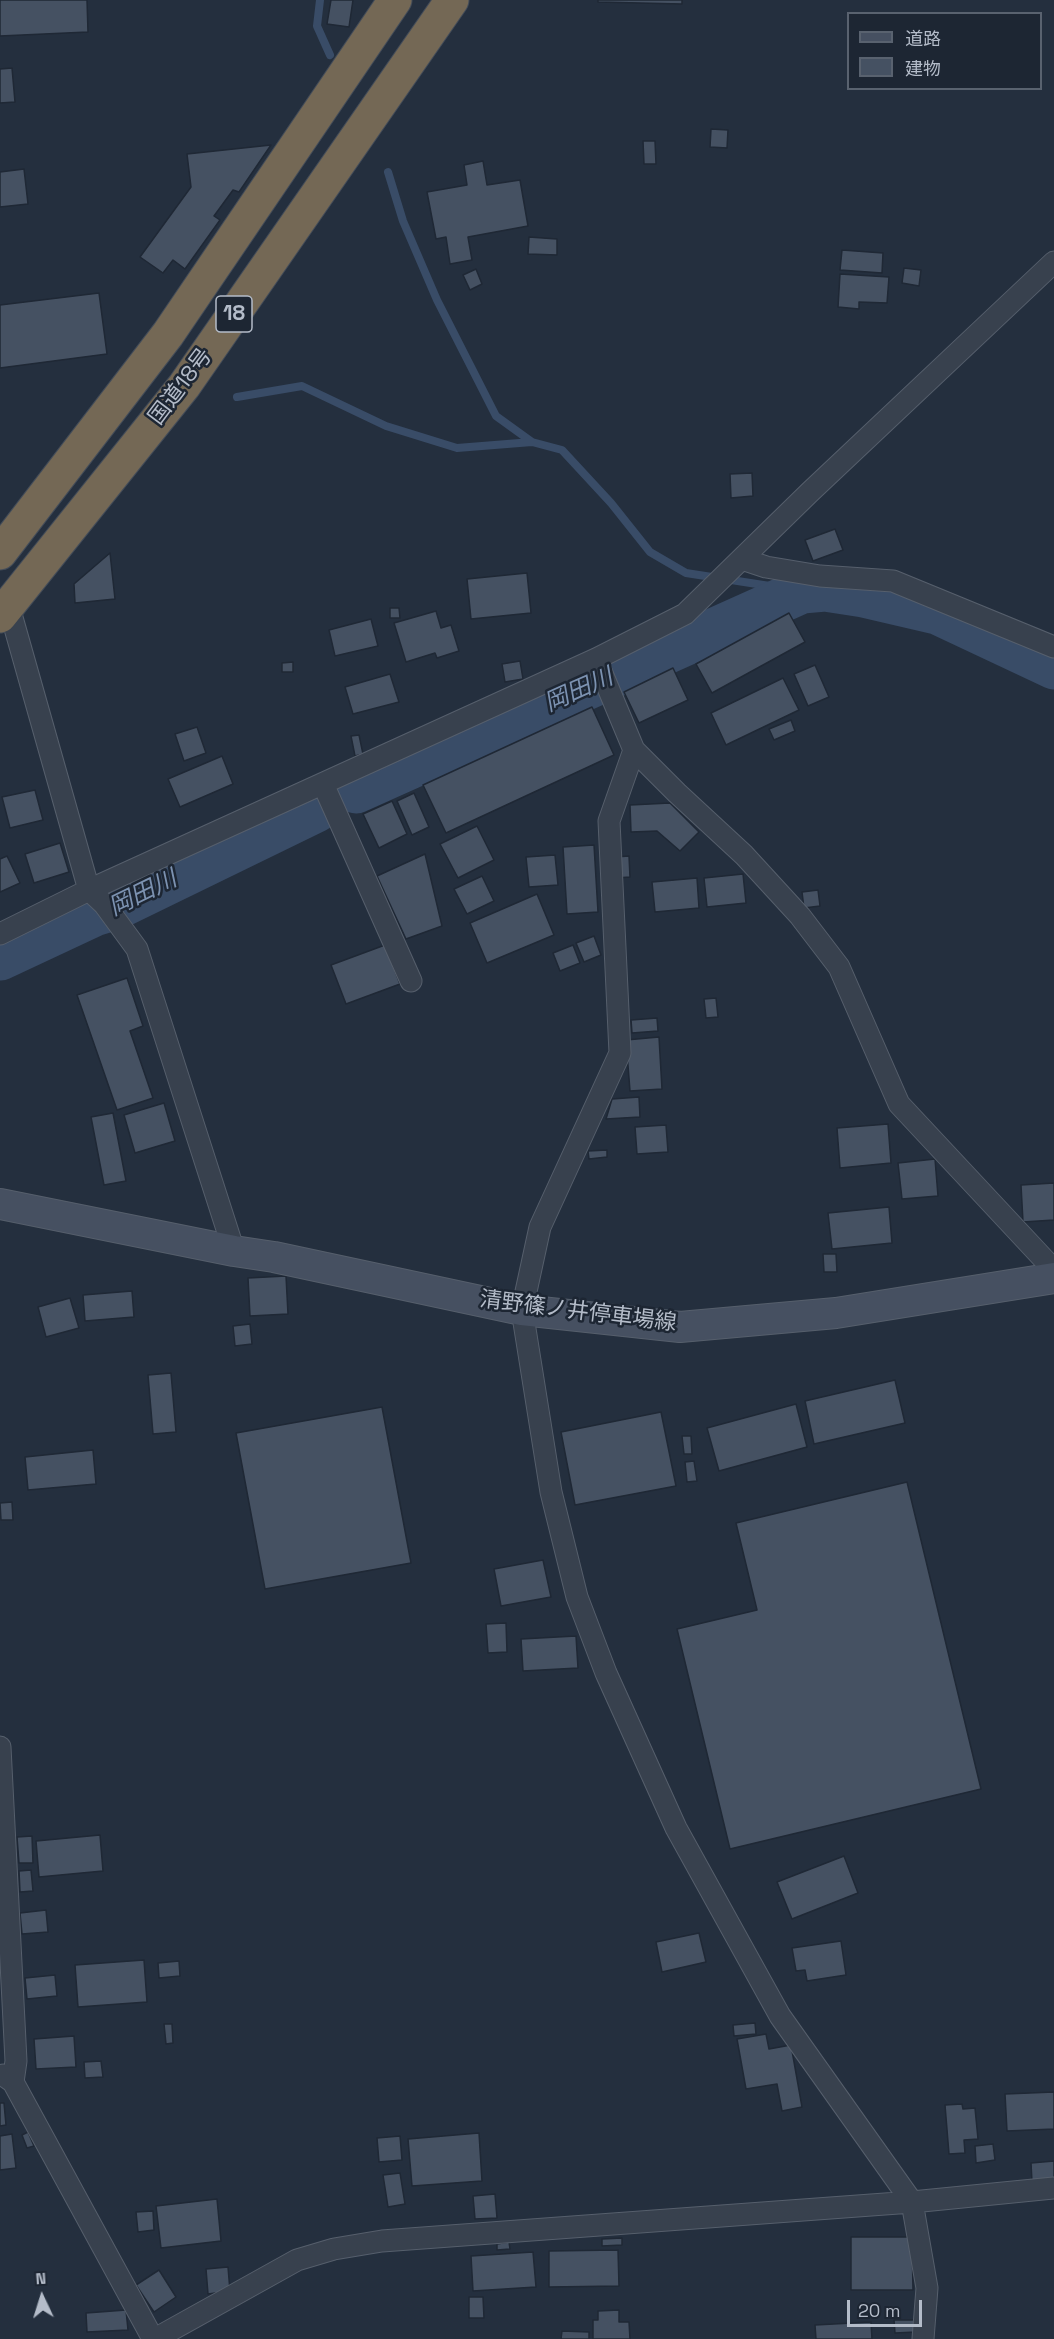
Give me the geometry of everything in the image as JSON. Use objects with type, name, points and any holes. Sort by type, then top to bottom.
[{"type":"highway","name":"国道18号","points":[[1,551],[168,334],[395,0]]},
{"type":"highway","name":"国道18号","points":[[4,612],[184,386],[452,0]]},
{"type":"main road","name":"清野篠ノ井停車場線","points":[[0,1204],[274,1257],[522,1310],[680,1327],[836,1312],[1054,1278]]},
{"type":"street","points":[[0,934],[88,890],[323,784],[602,672],[685,614],[810,492],[1054,262]]},
{"type":"street","points":[[742,559],[766,567],[820,576],[893,581],[1054,647]]},
{"type":"street","points":[[4,612],[88,890],[109,911],[137,949],[234,1251]]},
{"type":"street","points":[[602,672],[634,750],[744,855],[800,916],[839,967],[899,1104],[1054,1270]]},
{"type":"street","points":[[634,750],[609,821],[620,1053],[540,1227],[522,1310],[551,1492],[577,1597],[606,1673],[676,1828],[780,2016],[912,2202],[927,2288],[923,2339]]},
{"type":"street","points":[[323,784],[411,981]]},
{"type":"street","points":[[0,1747],[16,2061],[6,2078],[154,2339],[297,2260],[334,2249],[382,2241],[912,2202],[1054,2188]]},
{"type":"building","points":[[0,0],[87,0],[88,32],[0,36]]},
{"type":"building","points":[[331,0],[353,0],[349,27],[327,24]]},
{"type":"building","points":[[598,0],[682,0],[682,4],[598,2]]},
{"type":"building","points":[[12,68],[15,102],[0,103],[0,69]]},
{"type":"building","points":[[711,129],[728,130],[727,148],[710,147]]},
{"type":"building","points":[[643,141],[655,141],[656,164],[644,164]]},
{"type":"building","points":[[271,145],[239,192],[233,190],[214,216],[220,220],[185,269],[173,260],[163,273],[140,257],[191,187],[187,154]]},
{"type":"building","points":[[483,161],[487,185],[520,180],[528,226],[468,237],[472,260],[450,264],[446,237],[436,239],[427,192],[467,185],[464,165]]},
{"type":"building","points":[[24,169],[28,204],[0,207],[0,172]]},
{"type":"building","points":[[529,237],[557,239],[557,255],[528,254]]},
{"type":"building","points":[[842,250],[883,253],[882,273],[840,270]]},
{"type":"building","points":[[904,268],[921,270],[919,286],[902,283]]},
{"type":"building","points":[[476,269],[482,284],[470,290],[463,275]]},
{"type":"building","points":[[840,274],[889,277],[887,303],[859,302],[859,309],[838,307]]},
{"type":"building","points":[[99,293],[107,354],[0,368],[0,305]]},
{"type":"building","points":[[752,473],[753,496],[731,498],[730,474]]},
{"type":"building","points":[[835,529],[843,550],[813,561],[805,540]]},
{"type":"building","points":[[110,553],[115,599],[75,603],[74,584]]},
{"type":"building","points":[[527,573],[531,613],[471,619],[467,579]]},
{"type":"building","points":[[390,608],[399,608],[400,618],[390,618]]},
{"type":"building","points":[[436,611],[441,628],[451,625],[459,651],[437,658],[435,653],[406,662],[394,623]]},
{"type":"building","points":[[789,613],[805,642],[712,693],[696,664]]},
{"type":"building","points":[[371,619],[378,646],[335,656],[329,630]]},
{"type":"building","points":[[520,661],[523,679],[505,682],[502,664]]},
{"type":"building","points":[[293,662],[293,672],[282,672],[282,663]]},
{"type":"building","points":[[815,665],[829,697],[808,706],[794,674]]},
{"type":"building","points":[[673,668],[688,700],[639,723],[624,692]]},
{"type":"building","points":[[390,674],[399,702],[353,714],[345,687]]},
{"type":"building","points":[[783,678],[799,710],[726,745],[711,713]]},
{"type":"building","points":[[592,707],[614,755],[446,833],[423,785]]},
{"type":"building","points":[[791,720],[795,731],[774,740],[769,729]]},
{"type":"building","points":[[197,727],[206,753],[184,761],[175,734]]},
{"type":"building","points":[[359,735],[363,754],[355,756],[351,736]]},
{"type":"building","points":[[222,756],[233,784],[180,807],[168,779]]},
{"type":"building","points":[[35,790],[43,820],[10,828],[2,797]]},
{"type":"building","points":[[414,793],[429,827],[412,835],[397,801]]},
{"type":"building","points":[[392,801],[407,834],[379,848],[363,814]]},
{"type":"building","points":[[670,803],[699,832],[680,851],[657,831],[631,832],[630,805]]},
{"type":"building","points":[[477,826],[494,860],[458,878],[440,844]]},
{"type":"building","points":[[60,843],[69,872],[34,883],[25,854]]},
{"type":"building","points":[[594,845],[598,912],[567,914],[563,847]]},
{"type":"building","points":[[425,854],[442,926],[406,939],[377,876]]},
{"type":"building","points":[[555,855],[558,885],[529,887],[526,857]]},
{"type":"building","points":[[7,856],[20,883],[0,892],[0,859]]},
{"type":"building","points":[[629,856],[630,877],[616,878],[615,857]]},
{"type":"building","points":[[743,874],[746,903],[707,907],[704,878]]},
{"type":"building","points":[[482,876],[494,901],[467,914],[454,889]]},
{"type":"building","points":[[697,878],[699,908],[655,912],[652,882]]},
{"type":"building","points":[[818,890],[820,906],[804,908],[802,892]]},
{"type":"building","points":[[537,894],[554,935],[487,963],[470,923]]},
{"type":"building","points":[[594,936],[601,955],[584,962],[576,943]]},
{"type":"building","points":[[385,945],[400,984],[346,1004],[331,965]]},
{"type":"building","points":[[573,945],[580,963],[560,971],[553,953]]},
{"type":"building","points":[[127,978],[143,1026],[130,1031],[153,1098],[117,1110],[77,995]]},
{"type":"building","points":[[716,998],[718,1017],[706,1018],[704,999]]},
{"type":"building","points":[[657,1018],[658,1031],[632,1033],[631,1020]]},
{"type":"building","points":[[659,1037],[662,1089],[630,1091],[626,1040]]},
{"type":"building","points":[[639,1097],[640,1117],[606,1119],[612,1099]]},
{"type":"building","points":[[164,1103],[175,1141],[135,1153],[124,1115]]},
{"type":"building","points":[[113,1113],[126,1181],[104,1185],[91,1117]]},
{"type":"building","points":[[888,1124],[891,1163],[840,1168],[837,1128]]},
{"type":"building","points":[[666,1125],[668,1152],[637,1154],[635,1127]]},
{"type":"building","points":[[607,1150],[607,1157],[589,1159],[588,1151]]},
{"type":"building","points":[[935,1159],[938,1196],[902,1199],[898,1163]]},
{"type":"building","points":[[1054,1183],[1054,1220],[1023,1222],[1021,1185]]},
{"type":"building","points":[[889,1207],[892,1243],[832,1249],[828,1213]]},
{"type":"building","points":[[823,1254],[836,1254],[837,1272],[824,1272]]},
{"type":"building","points":[[286,1276],[288,1314],[250,1316],[248,1278]]},
{"type":"building","points":[[132,1291],[134,1317],[85,1321],[83,1295]]},
{"type":"building","points":[[70,1298],[79,1328],[46,1337],[38,1307]]},
{"type":"building","points":[[250,1324],[252,1344],[235,1346],[233,1326]]},
{"type":"building","points":[[171,1373],[176,1432],[153,1434],[148,1375]]},
{"type":"building","points":[[895,1380],[905,1423],[814,1444],[805,1401]]},
{"type":"building","points":[[796,1404],[807,1447],[719,1471],[707,1428]]},
{"type":"building","points":[[382,1407],[411,1563],[265,1589],[236,1433]]},
{"type":"building","points":[[661,1412],[676,1486],[575,1505],[561,1432]]},
{"type":"building","points":[[682,1436],[691,1436],[692,1454],[684,1454]]},
{"type":"building","points":[[93,1450],[96,1484],[28,1490],[25,1457]]},
{"type":"building","points":[[694,1461],[697,1481],[687,1482],[685,1462]]},
{"type":"building","points":[[907,1482],[981,1789],[730,1849],[677,1629],[757,1610],[736,1523]]},
{"type":"building","points":[[12,1502],[13,1520],[1,1520],[0,1503]]},
{"type":"building","points":[[543,1560],[551,1597],[501,1606],[494,1569]]},
{"type":"building","points":[[506,1623],[507,1652],[488,1653],[486,1624]]},
{"type":"building","points":[[576,1636],[578,1668],[523,1671],[521,1639]]},
{"type":"building","points":[[100,1835],[103,1871],[39,1877],[36,1841]]},
{"type":"building","points":[[32,1836],[33,1863],[19,1863],[17,1837]]},
{"type":"building","points":[[844,1856],[858,1893],[792,1919],[777,1882]]},
{"type":"building","points":[[31,1870],[33,1891],[20,1892],[19,1871]]},
{"type":"building","points":[[46,1910],[48,1932],[22,1934],[20,1913]]},
{"type":"building","points":[[699,1933],[706,1962],[662,1972],[656,1942]]},
{"type":"building","points":[[841,1941],[846,1975],[807,1981],[805,1970],[796,1971],[792,1948]]},
{"type":"building","points":[[144,1960],[147,2002],[78,2007],[75,1965]]},
{"type":"building","points":[[179,1961],[180,1976],[159,1978],[158,1963]]},
{"type":"building","points":[[55,1975],[57,1996],[27,1999],[25,1978]]},
{"type":"building","points":[[755,2023],[756,2034],[734,2036],[733,2025]]},
{"type":"building","points":[[164,2024],[172,2024],[173,2043],[166,2044]]},
{"type":"building","points":[[766,2034],[769,2049],[791,2045],[802,2107],[782,2111],[777,2084],[746,2089],[737,2039]]},
{"type":"building","points":[[74,2036],[76,2067],[36,2069],[34,2039]]},
{"type":"building","points":[[101,2061],[103,2077],[85,2078],[84,2062]]},
{"type":"building","points":[[1054,2092],[1054,2129],[1007,2131],[1005,2094]]},
{"type":"building","points":[[0,2103],[4,2103],[6,2125],[0,2126]]},
{"type":"building","points":[[962,2104],[963,2109],[975,2108],[978,2139],[964,2140],[965,2153],[949,2154],[945,2105]]},
{"type":"building","points":[[28,2132],[34,2146],[27,2148],[22,2135]]},
{"type":"building","points":[[479,2133],[482,2181],[412,2186],[408,2139]]},
{"type":"building","points":[[12,2134],[16,2168],[0,2170],[0,2136]]},
{"type":"building","points":[[400,2136],[402,2160],[379,2162],[377,2138]]},
{"type":"building","points":[[993,2144],[995,2160],[976,2163],[975,2146]]},
{"type":"building","points":[[1054,2161],[1054,2180],[1032,2182],[1031,2163]]},
{"type":"building","points":[[400,2173],[405,2204],[388,2207],[383,2175]]},
{"type":"building","points":[[495,2194],[497,2218],[475,2219],[473,2196]]},
{"type":"building","points":[[217,2199],[221,2241],[161,2248],[156,2206]]},
{"type":"building","points":[[153,2211],[154,2230],[138,2232],[136,2212]]},
{"type":"building","points":[[851,2237],[912,2237],[913,2290],[851,2290]]},
{"type":"building","points":[[622,2238],[622,2245],[602,2246],[602,2239]]},
{"type":"building","points":[[509,2242],[510,2249],[497,2250],[497,2244]]},
{"type":"building","points":[[618,2250],[619,2286],[549,2287],[549,2251]]},
{"type":"building","points":[[533,2252],[536,2287],[473,2291],[471,2256]]},
{"type":"building","points":[[228,2267],[230,2291],[208,2294],[206,2269]]},
{"type":"building","points":[[159,2270],[176,2297],[154,2312],[136,2285]]},
{"type":"building","points":[[469,2297],[483,2297],[484,2318],[469,2318]]},
{"type":"building","points":[[126,2310],[128,2330],[87,2332],[86,2313]]},
{"type":"building","points":[[619,2310],[619,2322],[629,2322],[630,2339],[593,2339],[593,2320],[598,2320],[598,2311]]},
{"type":"building","points":[[894,2320],[915,2320],[916,2332],[895,2333]]},
{"type":"building","points":[[871,2322],[872,2339],[816,2339],[815,2325]]},
{"type":"building","points":[[562,2331],[589,2332],[589,2339],[561,2339]]},
{"type":"waterway","points":[[320,0],[317,26],[330,55]]},
{"type":"waterway","points":[[388,172],[403,221],[437,300],[496,416],[532,442],[562,450],[611,503],[650,552],[686,573],[802,591]]},
{"type":"waterway","points":[[237,397],[302,386],[386,426],[457,448],[532,442]]},
{"type":"waterway","name":"岡田川","points":[[356,791],[802,591],[825,589],[864,595],[937,612],[1054,667]]},
{"type":"waterway","name":"岡田川","points":[[0,958],[94,914],[117,907],[316,810]]}]
